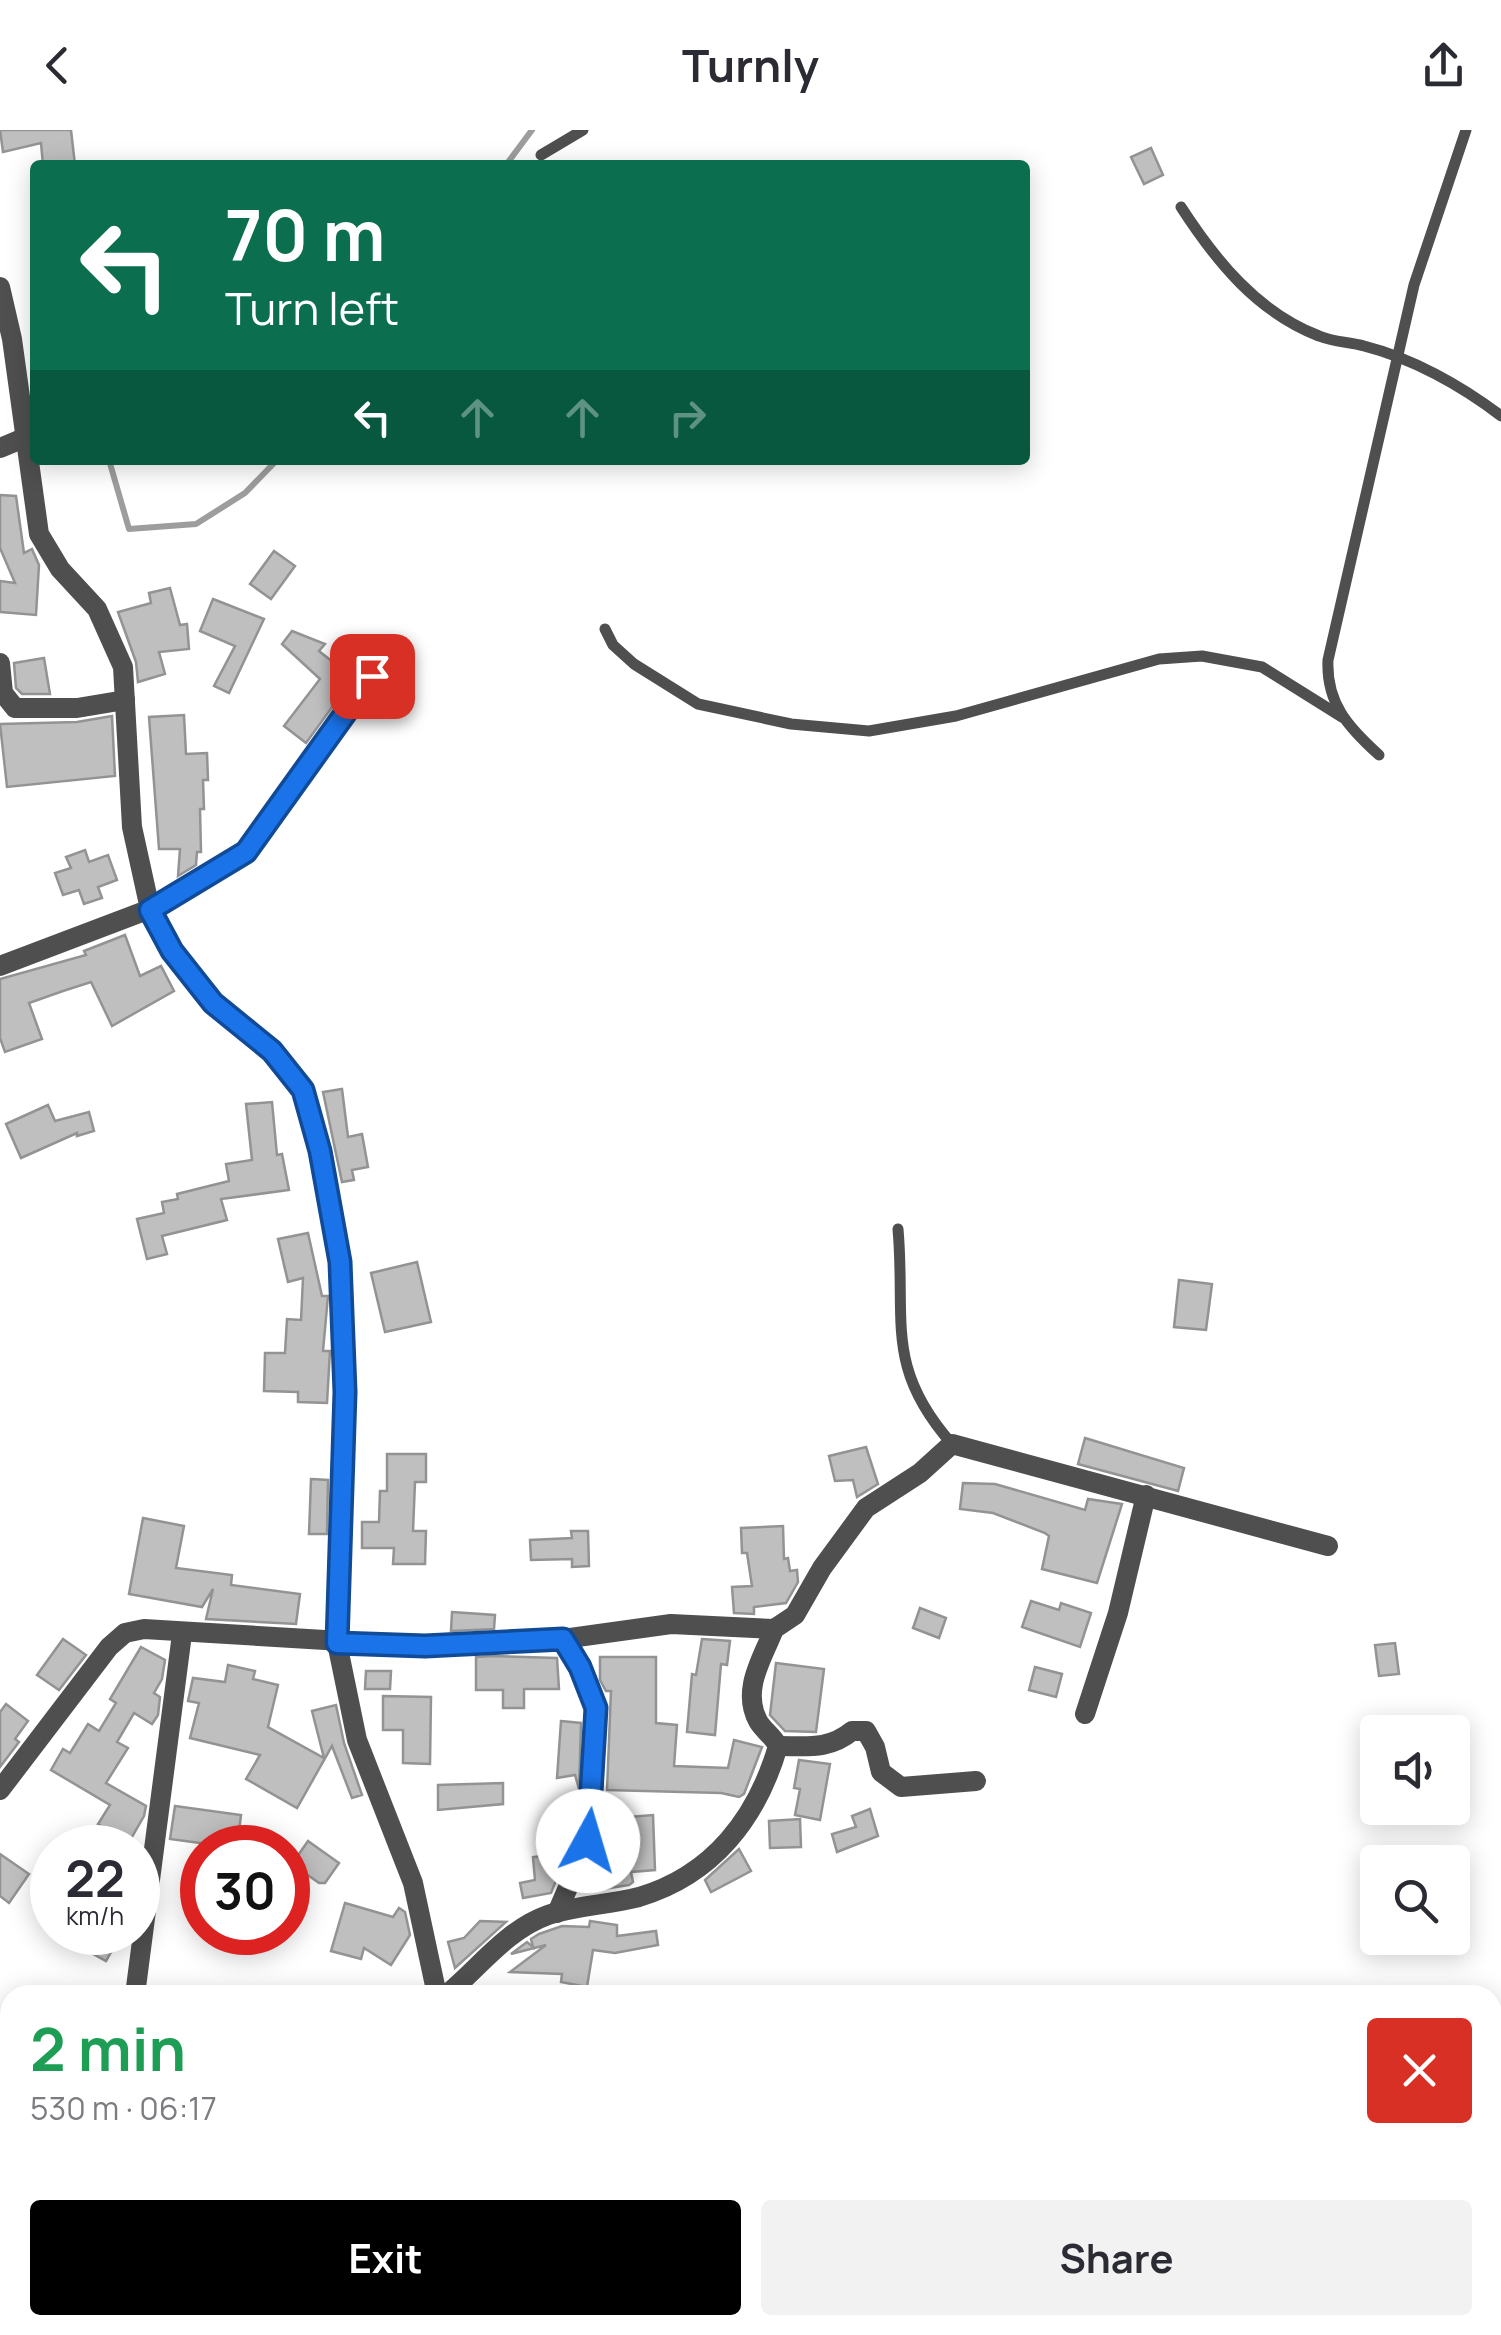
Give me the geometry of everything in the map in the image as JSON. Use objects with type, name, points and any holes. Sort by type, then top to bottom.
[{"type":"street","points":[[0,287],[12,339],[39,534],[60,569],[97,609],[123,667],[132,826],[150,910],[172,951],[213,1003],[272,1051],[303,1090],[320,1151],[340,1262],[343,1336],[344,1496],[337,1643],[357,1740],[413,1882],[436,1985]]},
{"type":"street","points":[[0,448],[24,438]]},
{"type":"street","points":[[0,966],[150,910],[246,852],[394,645]]},
{"type":"street","points":[[0,663],[3,694],[14,708],[77,708],[125,700]]},
{"type":"street","points":[[0,1790],[109,1647],[125,1633],[144,1629],[425,1646],[563,1639],[671,1624],[774,1629],[795,1616],[822,1568],[866,1508],[920,1472],[952,1444],[1328,1546]]},
{"type":"street","points":[[1085,1714],[1118,1613],[1146,1495]]},
{"type":"street","points":[[774,1629],[752,1680],[753,1707],[760,1724],[778,1746],[823,1747],[852,1731],[866,1731],[881,1772],[901,1787],[976,1781]]},
{"type":"street","points":[[136,1985],[182,1634]]},
{"type":"street","points":[[557,1913],[588,1841],[594,1781],[595,1700],[563,1639]]},
{"type":"street","points":[[457,1985],[521,1928],[557,1913],[638,1897],[686,1877],[750,1816],[778,1746]]},
{"type":"lane","points":[[541,155],[582,130]]},
{"type":"lane","points":[[1342,717],[1327,684],[1328,660],[1414,285],[1466,130]]},
{"type":"lane","points":[[1181,207],[1228,273],[1288,321],[1322,338],[1366,346],[1447,380],[1501,416]]},
{"type":"lane","points":[[605,629],[613,644],[634,664],[698,704],[791,724],[869,732],[956,716],[1159,659],[1202,656],[1262,667],[1342,717],[1379,755]]},
{"type":"lane","points":[[898,1229],[899,1341],[906,1376],[930,1420],[952,1444]]},
{"type":"building","points":[[0,130],[71,130],[74,160],[43,160],[41,143],[3,152]]},
{"type":"building","points":[[1151,148],[1163,175],[1144,184],[1131,157]]},
{"type":"building","points":[[0,495],[16,496],[24,553],[32,549],[39,565],[36,615],[0,612],[0,581],[15,583],[0,548]]},
{"type":"building","points":[[274,551],[295,566],[271,599],[250,584]]},
{"type":"building","points":[[170,588],[180,625],[187,624],[189,649],[159,652],[165,674],[138,682],[136,662],[118,612],[151,603],[149,593]]},
{"type":"building","points":[[213,599],[264,619],[229,693],[214,686],[235,646],[200,631]]},
{"type":"building","points":[[292,631],[325,644],[319,651],[348,674],[332,695],[338,699],[306,743],[284,726],[320,679],[282,644]]},
{"type":"building","points":[[44,658],[50,694],[22,694],[16,688],[14,663]]},
{"type":"building","points":[[184,715],[186,754],[207,753],[208,780],[203,780],[204,809],[200,809],[201,852],[197,852],[196,865],[178,876],[180,849],[159,849],[149,717]]},
{"type":"building","points":[[112,716],[115,776],[7,787],[0,724],[77,722]]},
{"type":"building","points":[[85,850],[89,862],[108,855],[117,880],[98,887],[102,898],[84,904],[79,890],[63,895],[55,873],[71,868],[66,857]]},
{"type":"building","points":[[125,935],[140,976],[161,966],[174,991],[112,1026],[91,982],[29,1003],[42,1039],[5,1052],[0,1038],[0,979],[86,955],[84,951]]},
{"type":"building","points":[[342,1089],[348,1137],[362,1134],[368,1167],[352,1170],[354,1180],[342,1182],[323,1092]]},
{"type":"building","points":[[272,1102],[277,1155],[282,1154],[289,1190],[221,1199],[227,1220],[162,1236],[167,1254],[147,1259],[137,1219],[164,1213],[162,1202],[178,1199],[177,1194],[229,1181],[226,1164],[252,1160],[246,1104]]},
{"type":"building","points":[[48,1105],[55,1121],[89,1112],[94,1131],[77,1133],[21,1158],[6,1124]]},
{"type":"building","points":[[308,1233],[322,1296],[328,1296],[323,1351],[330,1351],[327,1403],[298,1402],[298,1392],[264,1391],[265,1353],[285,1353],[287,1319],[301,1320],[303,1278],[288,1282],[278,1239]]},
{"type":"building","points":[[417,1262],[431,1322],[385,1332],[371,1273]]},
{"type":"building","points":[[1179,1280],[1212,1284],[1206,1330],[1174,1327]]},
{"type":"building","points":[[1085,1438],[1184,1468],[1178,1491],[1078,1464]]},
{"type":"building","points":[[866,1447],[878,1484],[857,1497],[853,1480],[835,1481],[829,1456]]},
{"type":"building","points":[[387,1454],[426,1454],[426,1482],[415,1482],[413,1531],[426,1531],[425,1564],[393,1564],[394,1548],[362,1548],[362,1522],[379,1522],[380,1491],[387,1491]]},
{"type":"building","points":[[311,1479],[328,1480],[327,1534],[309,1534]]},
{"type":"building","points":[[963,1483],[995,1484],[1085,1510],[1088,1499],[1122,1504],[1097,1583],[1042,1569],[1049,1536],[1045,1533],[993,1513],[960,1509]]},
{"type":"building","points":[[143,1518],[184,1526],[176,1568],[232,1575],[231,1585],[300,1594],[296,1624],[206,1619],[213,1589],[202,1607],[129,1594]]},
{"type":"building","points":[[783,1526],[784,1559],[788,1558],[790,1571],[797,1570],[798,1582],[786,1603],[754,1607],[754,1614],[734,1613],[732,1587],[752,1586],[747,1553],[742,1553],[741,1528]]},
{"type":"building","points":[[571,1531],[588,1531],[589,1566],[572,1567],[572,1559],[531,1560],[530,1540],[572,1538]]},
{"type":"building","points":[[1031,1601],[1059,1610],[1061,1603],[1091,1613],[1080,1647],[1022,1627]]},
{"type":"building","points":[[920,1608],[946,1618],[939,1638],[913,1628]]},
{"type":"building","points":[[452,1612],[495,1615],[494,1629],[451,1631]]},
{"type":"building","points":[[63,1639],[86,1655],[59,1690],[37,1675]]},
{"type":"building","points":[[702,1639],[730,1641],[727,1665],[721,1664],[715,1735],[687,1732],[692,1674],[696,1675]]},
{"type":"building","points":[[1395,1643],[1399,1674],[1379,1676],[1375,1645]]},
{"type":"building","points":[[141,1647],[165,1660],[162,1679],[154,1693],[160,1697],[158,1715],[152,1724],[134,1713],[117,1742],[128,1748],[106,1783],[146,1806],[139,1825],[98,1824],[110,1805],[51,1770],[63,1749],[70,1753],[88,1724],[99,1731],[116,1703],[110,1699]]},
{"type":"building","points":[[476,1657],[557,1658],[559,1689],[524,1689],[524,1708],[503,1708],[503,1690],[476,1690]]},
{"type":"building","points":[[600,1657],[656,1657],[656,1723],[677,1725],[674,1766],[728,1768],[734,1740],[762,1747],[744,1794],[739,1797],[721,1793],[607,1790],[611,1691],[606,1691],[600,1680]]},
{"type":"building","points":[[776,1663],[824,1669],[816,1732],[785,1731],[770,1715]]},
{"type":"building","points":[[228,1665],[255,1671],[253,1679],[278,1685],[268,1727],[324,1758],[312,1711],[336,1705],[362,1795],[352,1798],[332,1746],[297,1808],[246,1779],[260,1755],[190,1738],[199,1703],[188,1701],[193,1678],[225,1682]]},
{"type":"building","points":[[1035,1667],[1062,1674],[1056,1697],[1029,1690]]},
{"type":"building","points":[[366,1671],[391,1671],[390,1689],[365,1689]]},
{"type":"building","points":[[383,1696],[431,1697],[430,1764],[403,1763],[403,1730],[383,1730]]},
{"type":"building","points":[[6,1704],[28,1721],[15,1739],[19,1742],[0,1767],[0,1712]]},
{"type":"building","points":[[561,1721],[581,1723],[579,1789],[575,1775],[557,1778]]},
{"type":"building","points":[[799,1760],[830,1764],[820,1820],[795,1815],[800,1789],[794,1788]]},
{"type":"building","points":[[503,1783],[503,1804],[438,1810],[438,1785]]},
{"type":"building","points":[[175,1806],[241,1815],[240,1825],[180,1825],[180,1840],[170,1839]]},
{"type":"building","points":[[870,1809],[878,1836],[837,1852],[832,1834],[856,1827],[852,1816]]},
{"type":"building","points":[[653,1815],[655,1870],[631,1872],[633,1882],[629,1885],[602,1889],[598,1871],[608,1868],[606,1843],[602,1842],[604,1819]]},
{"type":"building","points":[[800,1819],[801,1847],[770,1848],[769,1821]]},
{"type":"building","points":[[310,1842],[339,1863],[325,1883],[310,1877]]},
{"type":"building","points":[[739,1849],[751,1871],[711,1892],[705,1880]]},
{"type":"building","points":[[567,1853],[551,1893],[523,1898],[520,1883],[535,1880],[533,1857]]},
{"type":"building","points":[[0,1854],[29,1874],[9,1903],[0,1896]]},
{"type":"building","points":[[345,1903],[393,1917],[399,1908],[405,1912],[410,1935],[391,1965],[364,1948],[361,1959],[331,1951]]},
{"type":"building","points":[[480,1921],[506,1922],[455,1968],[448,1942],[464,1938]]},
{"type":"building","points":[[590,1921],[617,1925],[617,1936],[656,1931],[658,1945],[615,1953],[593,1950],[587,1985],[561,1982],[562,1974],[510,1972],[546,1945],[511,1954],[527,1942],[533,1947],[531,1939],[539,1934],[562,1926],[589,1927]]},
{"type":"waterway","points":[[510,160],[532,130]]},
{"type":"waterway","points":[[110,465],[129,529],[196,524],[245,493],[272,465]]},
{"type":"route","points":[[372,676],[246,852],[150,910],[172,951],[213,1003],[272,1051],[303,1090],[320,1151],[340,1262],[345,1392],[337,1643],[425,1646],[563,1639],[592,1692],[596,1708],[588,1841]]}]
